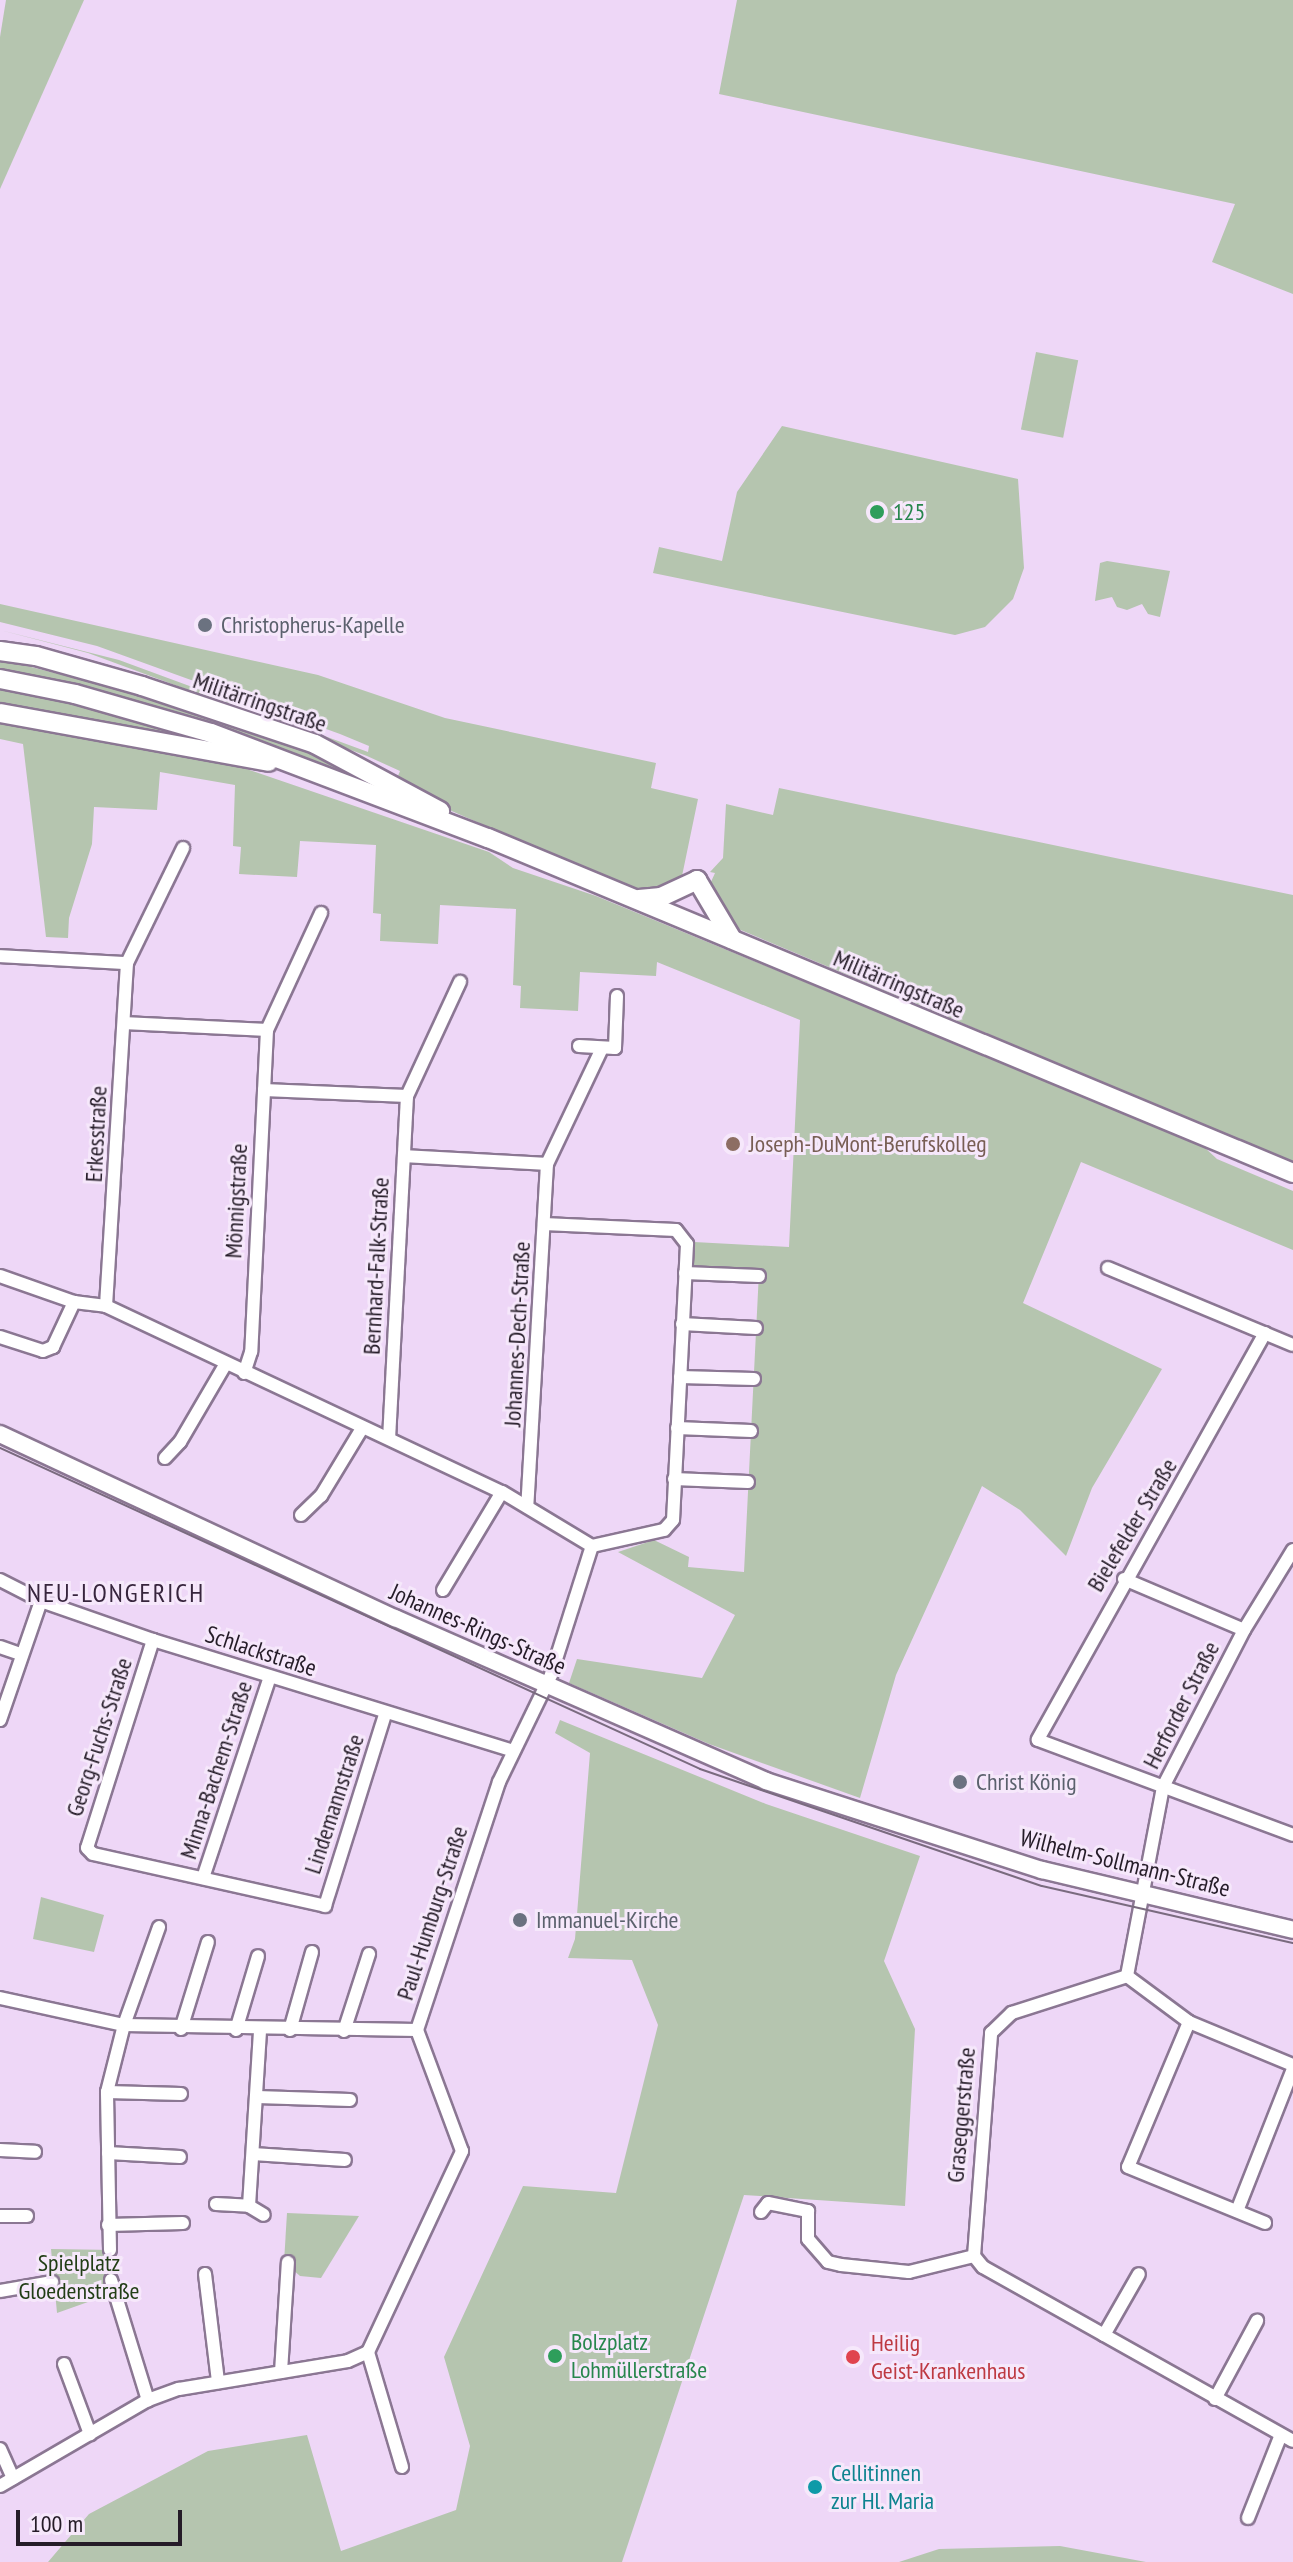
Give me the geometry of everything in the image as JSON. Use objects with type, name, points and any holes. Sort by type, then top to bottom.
[{"type":"main road","points":[[0,643],[36,656]]},
{"type":"main road","name":"Militärringstraße","points":[[0,651],[36,656],[267,727],[370,772],[488,838]]},
{"type":"main road","name":"Militärringstraße","points":[[0,679],[75,694],[211,733],[488,838],[1293,1173]]},
{"type":"main road","points":[[0,713],[296,766]]},
{"type":"main road","points":[[361,792],[370,772]]},
{"type":"main road","points":[[634,899],[661,897],[697,880],[734,941]]},
{"type":"street","name":"Erkesstraße","points":[[106,1306],[127,963],[183,848]]},
{"type":"street","name":"Mönnigstraße","points":[[244,1373],[251,1352],[267,1030],[321,913]]},
{"type":"street","points":[[0,956],[127,963]]},
{"type":"street","name":"Bernhard-Falk-Straße","points":[[389,1437],[407,1096],[460,982]]},
{"type":"street","name":"Johannes-Dech-Straße","points":[[527,1506],[547,1164],[602,1048],[615,1048],[617,996]]},
{"type":"street","points":[[124,1023],[267,1030]]},
{"type":"street","points":[[579,1046],[602,1048]]},
{"type":"street","points":[[264,1090],[407,1096]]},
{"type":"street","points":[[404,1156],[547,1164]]},
{"type":"street","points":[[0,1276],[74,1302],[106,1306],[361,1430],[389,1437],[502,1492],[592,1546],[669,1527],[687,1244],[676,1230],[544,1224]]},
{"type":"street","points":[[1108,1268],[1293,1345]]},
{"type":"street","points":[[685,1273],[759,1276]]},
{"type":"street","points":[[0,1337],[43,1351],[53,1347],[74,1302]]},
{"type":"street","points":[[682,1324],[756,1328]]},
{"type":"street","name":"Bielefelder Straße","points":[[1163,1787],[1038,1740],[1124,1579],[1265,1333]]},
{"type":"street","points":[[165,1458],[180,1442],[225,1365]]},
{"type":"street","points":[[680,1377],[754,1379]]},
{"type":"street","points":[[677,1428],[751,1431]]},
{"type":"street","points":[[301,1515],[321,1496],[361,1430]]},
{"type":"street","name":"Johannes-Rings-Straße","points":[[0,1434],[546,1686],[766,1781],[947,1841]]},
{"type":"street","points":[[674,1479],[748,1482]]},
{"type":"street","points":[[443,1590],[502,1492]]},
{"type":"street","name":"Paul-Humburg-Straße","points":[[368,2352],[461,2160],[460,2136],[417,2030],[513,1751],[546,1686],[592,1546]]},
{"type":"street","name":"Herforder Straße","points":[[1127,1976],[1163,1787],[1244,1630],[1293,1550]]},
{"type":"street","points":[[1124,1579],[1244,1630]]},
{"type":"street","name":"Schlackstraße","points":[[0,1580],[41,1601],[153,1640],[385,1715],[513,1751]]},
{"type":"street","points":[[0,1720],[2,1705],[41,1601]]},
{"type":"street","name":"Georg-Fuchs-Straße","points":[[153,1640],[87,1848],[203,1878]]},
{"type":"street","points":[[0,1647],[20,1654]]},
{"type":"street","name":"Minna-Bachem-Straße","points":[[203,1878],[270,1677]]},
{"type":"street","name":"Lindemannstraße","points":[[203,1878],[325,1906],[385,1715]]},
{"type":"street","points":[[1163,1787],[1293,1835]]},
{"type":"street","name":"Wilhelm-Sollmann-Straße","points":[[947,1841],[1142,1894],[1293,1930]]},
{"type":"street","points":[[110,2250],[107,2092],[124,2025],[159,1927]]},
{"type":"street","points":[[181,2029],[208,1942]]},
{"type":"street","points":[[290,2030],[312,1952]]},
{"type":"street","points":[[344,2031],[369,1954]]},
{"type":"street","points":[[236,2030],[258,1956]]},
{"type":"street","points":[[1127,1976],[1189,2022],[1293,2067],[1237,2211]]},
{"type":"street","name":"Graseggerstraße","points":[[974,2256],[991,2033],[1012,2013],[1127,1976]]},
{"type":"street","points":[[0,1998],[124,2025],[260,2031],[417,2030]]},
{"type":"street","points":[[1189,2022],[1128,2167],[1265,2223]]},
{"type":"street","points":[[249,2206],[260,2031]]},
{"type":"street","points":[[107,2092],[181,2094]]},
{"type":"street","points":[[257,2097],[350,2100]]},
{"type":"street","points":[[0,2150],[35,2152]]},
{"type":"street","points":[[108,2153],[180,2157]]},
{"type":"street","points":[[253,2154],[345,2160]]},
{"type":"street","points":[[761,2212],[768,2203],[808,2211],[808,2239],[828,2262],[841,2265],[909,2272],[974,2256],[983,2267],[1287,2439],[1248,2518]]},
{"type":"street","points":[[216,2204],[249,2206],[264,2215]]},
{"type":"street","points":[[0,2216],[27,2216]]},
{"type":"street","points":[[108,2225],[183,2223]]},
{"type":"street","points":[[281,2372],[288,2262]]},
{"type":"street","points":[[205,2274],[218,2382]]},
{"type":"street","points":[[1104,2335],[1139,2274]]},
{"type":"street","points":[[111,2280],[148,2400]]},
{"type":"street","points":[[0,2291],[52,2282]]},
{"type":"street","points":[[1215,2399],[1257,2321]]},
{"type":"street","points":[[0,2486],[148,2400],[218,2382],[348,2361],[368,2352],[402,2467]]},
{"type":"street","points":[[64,2364],[90,2434]]},
{"type":"street","points":[[0,2449],[13,2478]]},
{"type":"green space","points":[[6,0],[84,0],[0,189],[0,37]]},
{"type":"green space","points":[[737,0],[1293,0],[1293,294],[1212,262],[1235,204],[719,94]]},
{"type":"green space","points":[[1036,352],[1078,360],[1063,438],[1021,430]]},
{"type":"green space","name":"125","points":[[782,426],[1018,479],[1024,568],[1013,599],[985,627],[955,635],[653,573],[659,547],[722,561],[737,492]]},
{"type":"green space","points":[[1107,561],[1170,571],[1160,617],[1148,614],[1142,604],[1127,610],[1117,607],[1112,597],[1095,601],[1100,563]]},
{"type":"green space","points":[[0,604],[318,675],[445,718],[656,763],[651,788],[698,799],[682,876],[672,892],[640,893],[431,802],[396,781],[400,771],[367,756],[88,653],[0,630],[119,660],[368,752],[369,746],[340,734],[97,646],[0,622]]},
{"type":"green space","points":[[0,659],[149,697],[301,748],[353,777],[241,736],[0,672]]},
{"type":"green space","points":[[0,686],[70,700],[236,749],[0,705]]},
{"type":"green space","points":[[0,721],[238,766],[489,852],[513,868],[596,896],[1203,1146],[1217,1159],[1293,1191],[1293,1250],[1081,1162],[1023,1303],[1162,1369],[1092,1488],[1066,1556],[1020,1510],[982,1486],[896,1675],[860,1798],[709,1744],[569,1683],[577,1659],[702,1678],[735,1615],[618,1552],[654,1540],[689,1557],[688,1567],[744,1572],[759,1272],[698,1269],[692,1263],[694,1242],[789,1247],[800,1020],[657,962],[656,976],[580,972],[578,1011],[520,1008],[521,986],[513,985],[516,909],[440,905],[438,944],[380,941],[381,914],[373,913],[376,845],[300,841],[297,877],[239,874],[241,847],[233,846],[235,785],[160,772],[157,810],[94,807],[92,844],[69,918],[68,938],[46,937],[23,744],[0,739]]},
{"type":"green space","points":[[779,788],[1293,895],[1293,1162],[731,926],[710,884],[715,873],[710,872],[723,858],[726,804],[773,815]]},
{"type":"green space","points":[[560,1720],[766,1804],[920,1856],[884,1961],[915,2029],[905,2206],[744,2195],[622,2562],[48,2562],[89,2514],[208,2451],[307,2435],[341,2551],[456,2510],[470,2446],[444,2357],[523,2186],[616,2193],[658,2025],[632,1960],[568,1958],[575,1939],[590,1753],[555,1733]]},
{"type":"green space","points":[[41,1897],[104,1915],[94,1952],[33,1939]]},
{"type":"green space","points":[[287,2213],[359,2216],[321,2278],[300,2276],[284,2262]]},
{"type":"green space","name":"Spielplatz Gloedenstraße","points":[[51,2249],[115,2250],[115,2279],[102,2297],[57,2313]]},
{"type":"green space","points":[[1060,2546],[1146,2562],[899,2562],[939,2549]]},
{"type":"tram line","points":[[0,1448],[700,1769],[1042,1886],[1293,1943]]},
{"type":"place","name":"125","points":[[877,512]]},
{"type":"place","name":"Christopherus-Kapelle","points":[[205,625]]},
{"type":"place","name":"Joseph-DuMont-Berufskolleg","points":[[733,1144]]},
{"type":"place","name":"Christ König","points":[[960,1782]]},
{"type":"place","name":"Immanuel-Kirche","points":[[520,1920]]},
{"type":"place","name":"Bolzplatz Lohmüllerstraße","points":[[555,2356]]},
{"type":"place","name":"Heilig Geist-Krankenhaus","points":[[853,2357]]},
{"type":"place","name":"Cellitinnen zur Hl. Maria","points":[[815,2487]]},
{"type":"district","name":"NEU-LONGERICH","points":[[116,1593]]}]
